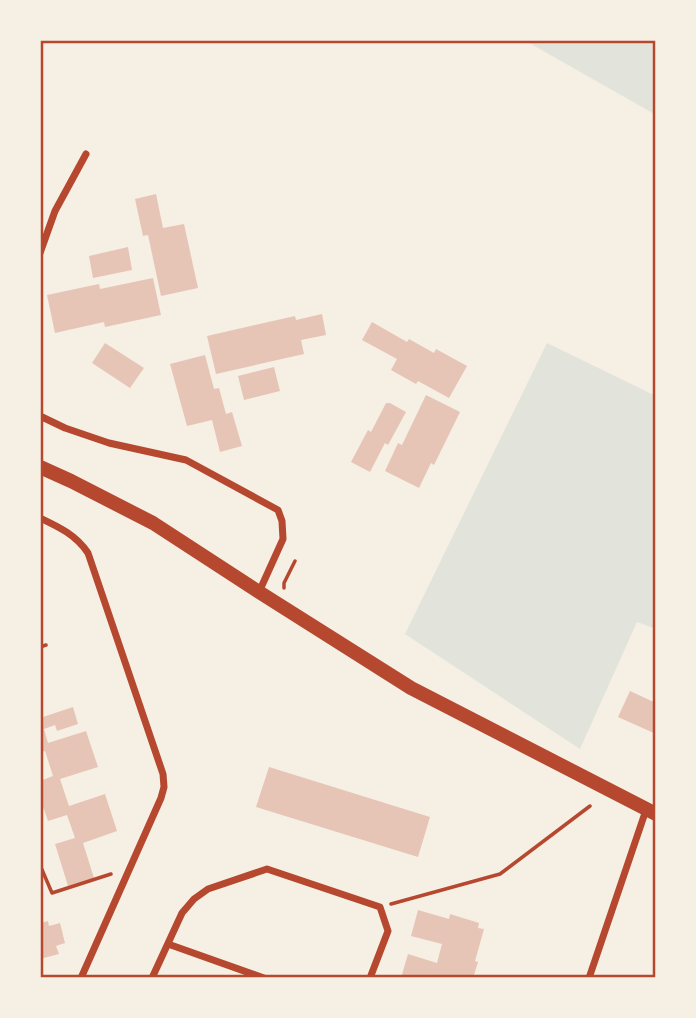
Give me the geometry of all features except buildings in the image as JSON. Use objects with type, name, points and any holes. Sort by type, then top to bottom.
[{"type":"main road","points":[[40,467],[153,523],[411,688],[651,811]]},
{"type":"street","points":[[40,253],[55,211],[86,154]]},
{"type":"street","points":[[40,416],[109,443],[186,460],[278,510],[283,539],[259,592]]},
{"type":"street","points":[[40,518],[70,533],[88,553],[163,774],[163,793],[81,978]]},
{"type":"street","points":[[589,978],[651,811]]},
{"type":"street","points":[[152,978],[182,913],[194,899],[208,890],[267,869],[380,907],[388,932],[370,978]]},
{"type":"street","points":[[168,944],[264,978]]},
{"type":"path","points":[[40,647],[46,645]]},
{"type":"path","points":[[380,907],[500,874],[590,806]]},
{"type":"path","points":[[40,866],[52,893],[131,868]]},
{"type":"shaded area","points":[[524,40],[656,40],[656,115]]},
{"type":"shaded area","points":[[547,343],[656,396],[656,629],[637,622],[580,749],[405,634]]}]
